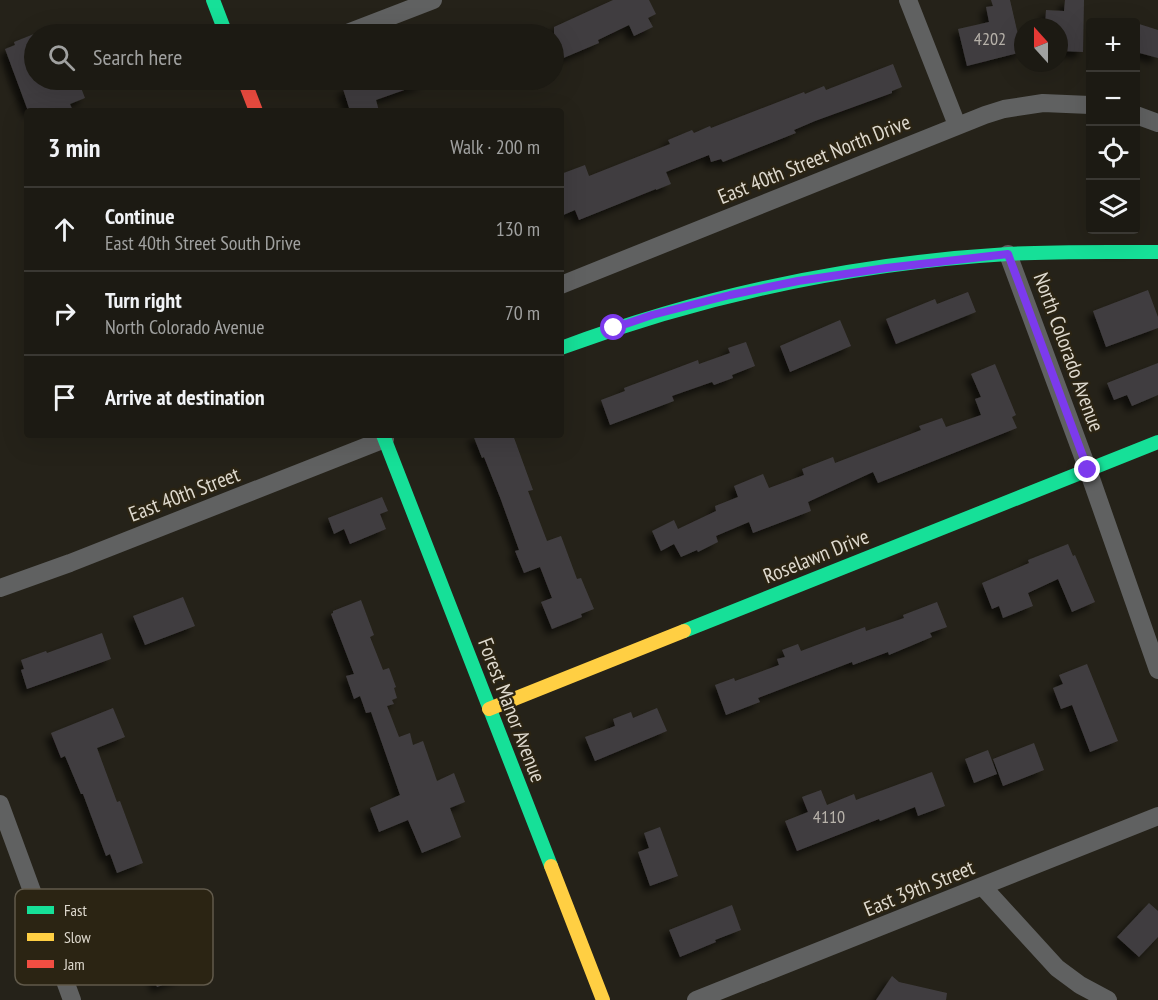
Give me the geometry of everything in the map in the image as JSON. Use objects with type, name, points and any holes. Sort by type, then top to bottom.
[{"type":"street","points":[[213,0],[222,24]]},
{"type":"street","points":[[371,24],[433,0]]},
{"type":"street","points":[[908,0],[957,125]]},
{"type":"street","points":[[248,90],[255,108]]},
{"type":"street","name":"East 40th Street North Drive","points":[[564,284],[985,115],[1023,106],[1063,103],[1086,105]]},
{"type":"street","points":[[1140,116],[1158,123]]},
{"type":"street","points":[[564,347],[652,315],[730,295],[852,273],[1008,254],[1158,252]]},
{"type":"street","name":"North Colorado Avenue","points":[[1008,254],[1088,470],[1158,670]]},
{"type":"street","name":"East 40th Street","points":[[0,588],[70,563],[382,438]]},
{"type":"street","name":"Forest Manor Avenue","points":[[384,438],[603,1000]]},
{"type":"street","name":"Roselawn Drive","points":[[489,709],[1158,442]]},
{"type":"street","points":[[0,804],[31,889]]},
{"type":"street","name":"East 39th Street","points":[[696,1000],[1158,816]]},
{"type":"street","points":[[982,887],[1057,968],[1080,985],[1107,1000]]},
{"type":"street","points":[[66,985],[72,1000]]},
{"type":"building","points":[[613,0],[649,0],[656,14],[648,18],[653,27],[634,36],[629,25],[598,40],[599,43],[564,58],[564,24],[561,24]]},
{"type":"building","points":[[991,0],[1010,0],[1014,18],[1014,54],[967,66],[958,29],[989,22],[986,7],[993,6]]},
{"type":"building","points":[[1065,0],[1084,0],[1083,52],[1068,51],[1068,18],[1046,18],[1046,10],[1064,11]]},
{"type":"building","points":[[1140,24],[1158,30],[1158,58],[1140,53]]},
{"type":"building","points":[[24,38],[24,90],[82,90],[85,98],[70,104],[72,108],[27,108],[5,49],[15,45],[14,42]]},
{"type":"building","points":[[893,64],[902,87],[892,93],[815,121],[794,130],[796,133],[723,162],[721,159],[711,162],[709,155],[666,172],[671,184],[579,220],[575,210],[564,215],[564,173],[585,165],[589,176],[670,144],[668,140],[692,130],[694,133],[710,126],[711,128],[824,86],[826,90]]},
{"type":"building","points":[[343,90],[404,90],[376,100],[378,108],[349,108]]},
{"type":"building","points":[[1148,290],[1158,317],[1158,328],[1106,347],[1093,311]]},
{"type":"building","points":[[968,292],[976,312],[896,344],[886,319],[935,299],[937,304]]},
{"type":"building","points":[[840,320],[851,346],[790,372],[780,346]]},
{"type":"building","points":[[746,342],[755,366],[714,385],[712,382],[672,396],[674,401],[610,425],[601,400],[625,391],[624,388],[698,360],[699,364],[730,353],[728,348]]},
{"type":"building","points":[[1158,363],[1158,395],[1132,406],[1127,395],[1114,400],[1107,383]]},
{"type":"building","points":[[995,364],[1016,415],[1012,417],[1017,428],[878,483],[873,472],[808,502],[811,511],[753,533],[749,522],[716,536],[718,542],[698,552],[697,550],[681,557],[674,544],[661,551],[652,531],[674,520],[678,529],[716,511],[715,506],[738,497],[734,486],[763,474],[769,488],[804,475],[802,469],[833,457],[835,463],[921,430],[919,426],[942,418],[946,427],[981,415],[975,399],[981,397],[971,374]]},
{"type":"building","points":[[474,438],[514,438],[533,490],[528,491],[547,541],[561,536],[577,579],[581,578],[594,609],[581,614],[582,617],[552,629],[541,602],[552,598],[540,567],[524,573],[515,551],[519,550],[501,500],[484,457],[482,458]]},
{"type":"building","points":[[382,497],[388,511],[380,514],[386,529],[350,544],[344,529],[334,534],[328,518]]},
{"type":"building","points":[[1068,544],[1095,602],[1072,612],[1058,579],[1028,593],[1033,606],[1003,618],[999,606],[992,609],[982,583],[1029,563],[1028,560]]},
{"type":"building","points":[[183,597],[195,626],[145,645],[133,616]]},
{"type":"building","points":[[361,600],[374,635],[370,637],[383,670],[389,668],[396,687],[394,688],[397,698],[392,700],[394,704],[387,706],[399,737],[410,733],[413,745],[423,741],[437,781],[454,773],[465,802],[450,808],[461,837],[422,853],[408,820],[379,832],[370,808],[400,795],[371,712],[366,713],[360,696],[354,699],[346,676],[354,674],[331,614],[333,611]]},
{"type":"building","points":[[937,602],[947,627],[930,633],[932,637],[889,655],[888,652],[853,665],[852,662],[758,698],[760,702],[726,715],[715,685],[734,678],[735,681],[779,665],[777,659],[785,657],[782,650],[798,644],[801,651],[865,627],[866,631],[904,618],[903,615]]},
{"type":"building","points":[[102,633],[111,659],[27,689],[21,670],[24,669],[21,660]]},
{"type":"building","points":[[1087,664],[1118,741],[1090,752],[1072,705],[1061,709],[1053,688],[1063,684],[1059,675]]},
{"type":"building","points":[[113,708],[125,737],[97,748],[143,863],[117,873],[110,854],[106,856],[83,794],[81,794],[65,756],[61,758],[51,733]]},
{"type":"building","points":[[657,708],[667,731],[595,761],[585,737],[615,726],[613,719],[631,712],[633,718]]},
{"type":"building","points":[[1034,743],[1044,770],[1003,786],[993,759]]},
{"type":"building","points":[[988,750],[997,774],[974,783],[965,759]]},
{"type":"building","points":[[932,772],[945,806],[918,816],[915,807],[797,851],[785,821],[808,812],[802,797],[821,790],[827,805],[854,794],[856,800]]},
{"type":"building","points":[[660,827],[678,876],[650,886],[638,852],[649,848],[644,833]]},
{"type":"building","points":[[1149,903],[1158,911],[1158,937],[1139,957],[1117,937]]},
{"type":"building","points":[[732,905],[741,930],[680,957],[669,930]]},
{"type":"building","points":[[892,976],[899,982],[947,993],[946,1000],[876,1000]]},
{"type":"traffic: fast","points":[[213,0],[222,24]]},
{"type":"traffic: fast","points":[[564,347],[615,329],[725,297],[837,274],[951,258],[1008,254],[1158,252]]},
{"type":"traffic: fast","points":[[384,438],[551,866]]},
{"type":"traffic: fast","points":[[684,631],[1158,442]]},
{"type":"traffic: slow","points":[[489,709],[684,631]]},
{"type":"traffic: slow","points":[[551,866],[603,1000]]},
{"type":"traffic: jam","points":[[248,90],[255,108]]},
{"type":"route","points":[[614,328],[652,315],[730,295],[798,281],[1008,254],[1088,470]]}]
